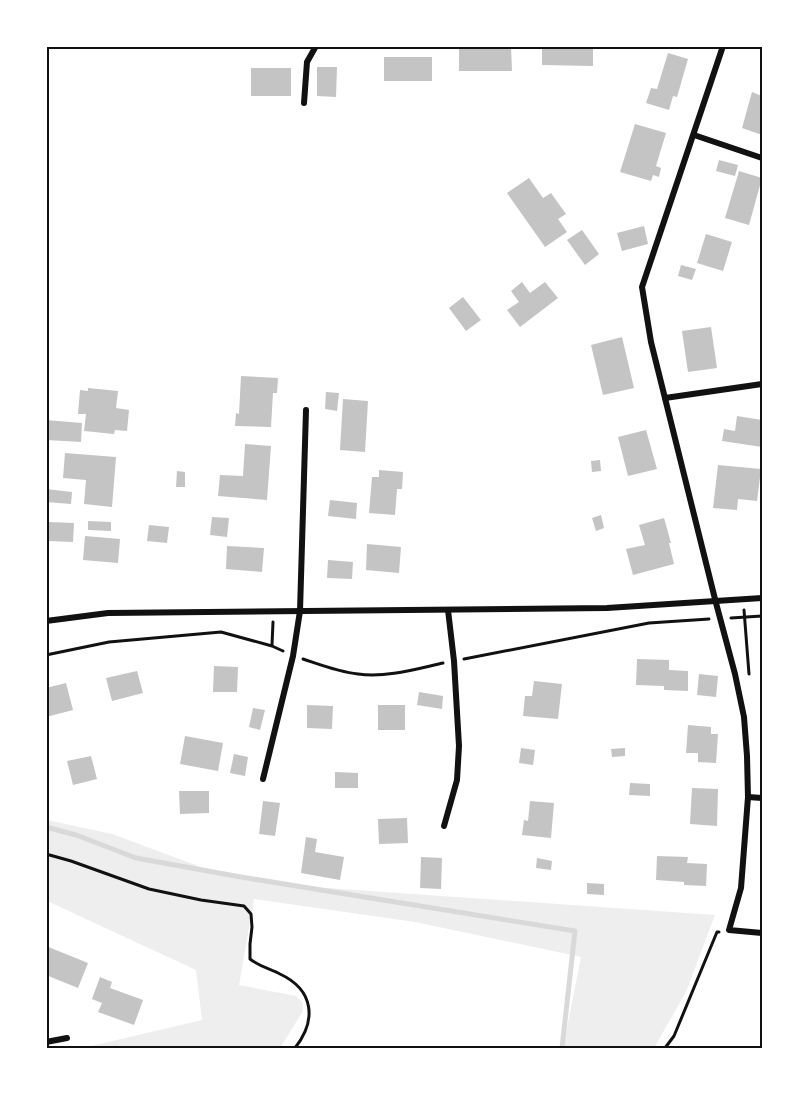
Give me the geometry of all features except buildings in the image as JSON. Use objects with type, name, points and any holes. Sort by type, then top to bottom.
[{"type":"street","points":[[304,103],[307,62],[316,46]]},
{"type":"street","points":[[723,46],[642,286],[651,342],[744,717],[748,797],[741,888],[729,930],[762,933]]},
{"type":"street","points":[[694,135],[762,158]]},
{"type":"street","points":[[665,398],[762,384]]},
{"type":"street","points":[[263,779],[293,656],[300,611],[306,410]]},
{"type":"street","points":[[46,621],[108,613],[607,608],[716,603],[762,598]]},
{"type":"street","points":[[444,826],[457,780],[459,746],[454,661],[448,610]]},
{"type":"street","points":[[748,797],[762,798]]},
{"type":"street","points":[[46,1042],[68,1038]]},
{"type":"path","points":[[273,611],[273,646]]},
{"type":"path","points":[[720,619],[762,616]]},
{"type":"path","points":[[745,617],[748,674]]},
{"type":"path","points":[[46,655],[109,642],[221,632],[273,646],[293,656],[336,669],[359,675],[384,675],[649,623],[709,619],[712,626]]},
{"type":"path","points":[[46,854],[149,889],[244,906],[251,914],[250,959],[294,982],[305,994],[309,1004],[309,1022],[295,1048]]},
{"type":"path","points":[[666,1048],[674,1036],[720,924]]},
{"type":"path","points":[[717,932],[729,930]]},
{"type":"shaded area","points":[[47,820],[112,834],[201,867],[241,877],[298,886],[715,915],[686,992],[654,1048],[563,1048],[581,957],[415,922],[254,899],[239,985],[296,996],[303,1003],[303,1011],[280,1048],[88,1048],[202,1020],[196,970],[47,901]]},
{"type":"waterway","points":[[46,827],[76,835],[136,858],[575,931],[562,1048]]}]
